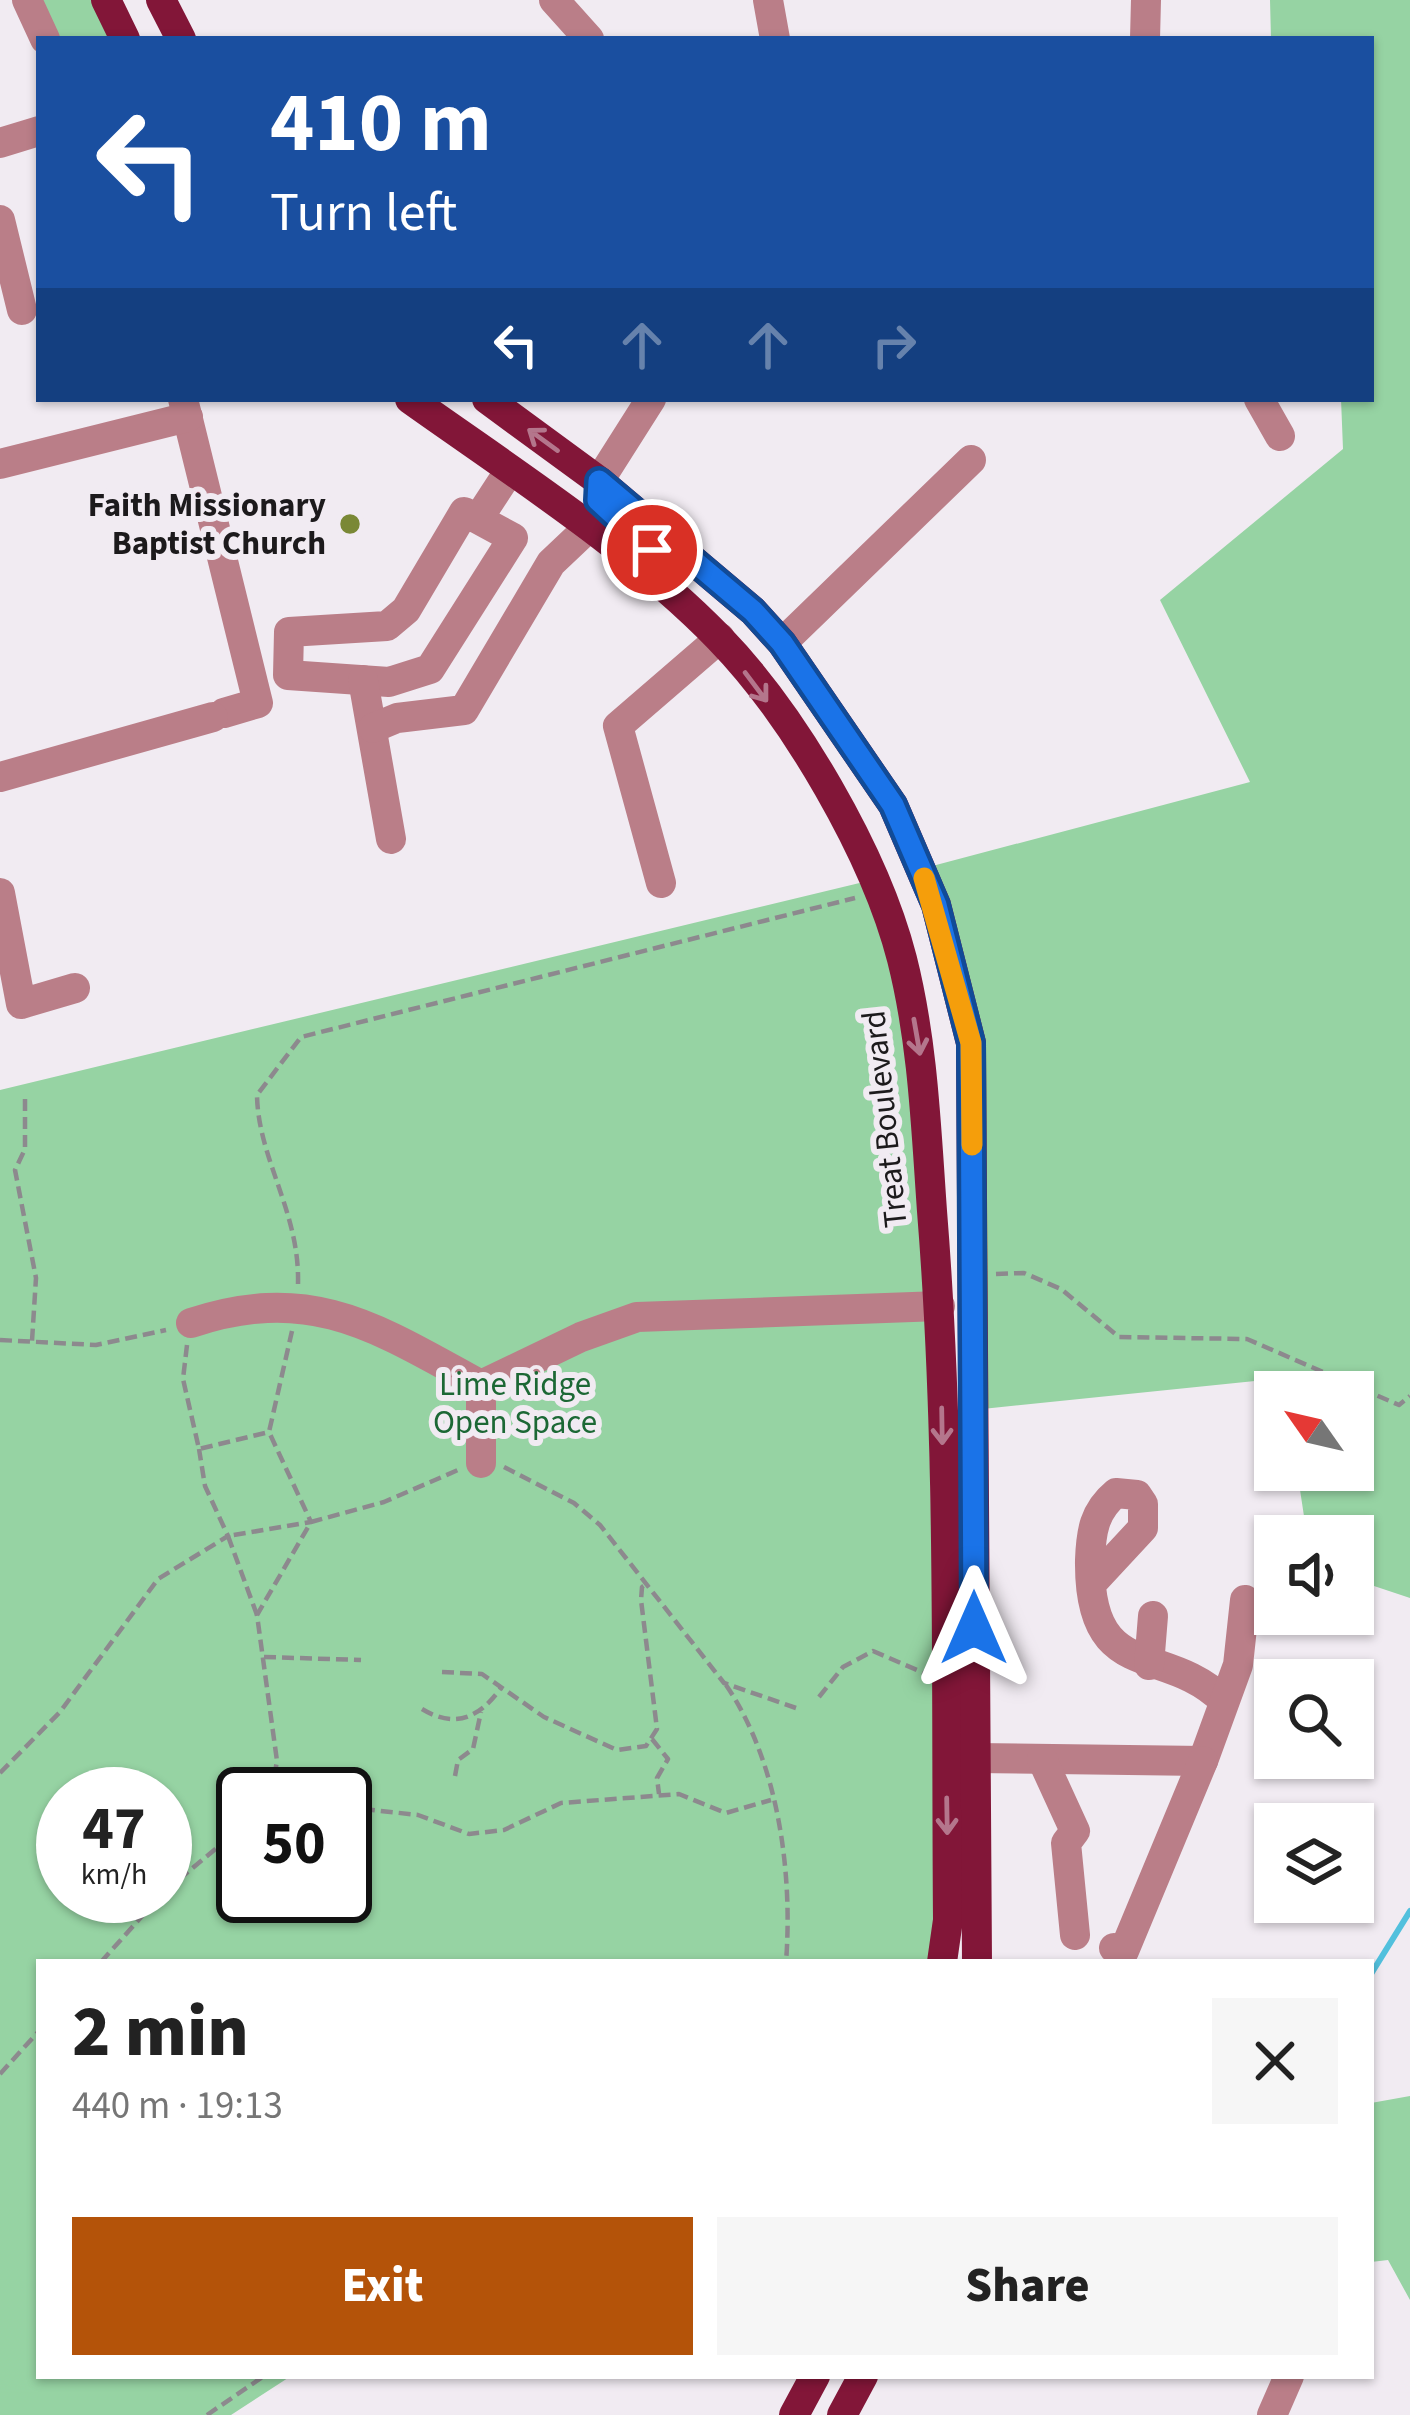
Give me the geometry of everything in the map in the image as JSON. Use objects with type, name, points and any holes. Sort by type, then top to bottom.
[{"type":"main road","points":[[106,0],[124,36]]},
{"type":"main road","points":[[161,0],[179,36]]},
{"type":"main road","name":"Treat Boulevard","points":[[414,402],[588,528],[714,634],[816,766],[853,831],[901,956],[920,1054],[940,1306],[948,1898],[942,1959]]},
{"type":"main road","points":[[491,402],[599,481],[753,611],[782,643],[893,805],[936,905],[971,1043],[976,1959]]},
{"type":"main road","points":[[438,419],[484,430],[554,481],[587,487],[599,481]]},
{"type":"main road","points":[[599,481],[598,500],[679,573],[714,634]]},
{"type":"main road","points":[[794,2415],[813,2379]]},
{"type":"main road","points":[[842,2415],[861,2379]]},
{"type":"street","points":[[27,0],[44,36]]},
{"type":"street","points":[[554,0],[586,36]]},
{"type":"street","points":[[768,0],[774,36]]},
{"type":"street","points":[[1145,36],[1147,0]]},
{"type":"street","points":[[0,143],[36,132]]},
{"type":"street","points":[[0,220],[22,310]]},
{"type":"street","points":[[599,481],[649,402]]},
{"type":"street","points":[[1261,402],[1280,436]]},
{"type":"street","points":[[0,464],[186,408],[258,703],[0,777]]},
{"type":"street","points":[[782,643],[971,460]]},
{"type":"street","points":[[478,519],[510,470]]},
{"type":"street","points":[[464,512],[478,519],[512,538],[430,668],[389,682],[288,675],[289,632],[387,626],[415,596],[464,512]]},
{"type":"street","points":[[373,728],[397,718],[464,710],[551,563],[588,528]]},
{"type":"street","points":[[661,883],[618,726],[714,634]]},
{"type":"street","points":[[363,680],[391,839]]},
{"type":"street","points":[[0,893],[21,1004],[75,988]]},
{"type":"street","points":[[191,1323],[239,1307],[298,1306],[366,1321],[481,1385]]},
{"type":"street","points":[[481,1385],[581,1337],[637,1318],[940,1306]]},
{"type":"street","points":[[481,1385],[481,1463]]},
{"type":"street","points":[[1091,1584],[1108,1635],[1123,1652],[1149,1666],[1206,1684],[1224,1701]]},
{"type":"street","points":[[1114,1948],[1124,1951],[1203,1761],[1238,1665],[1245,1600]]},
{"type":"street","points":[[1149,1666],[1154,1616]]},
{"type":"street","points":[[975,1758],[1203,1761]]},
{"type":"street","points":[[1042,1759],[1075,1831],[1066,1843],[1075,1935]]},
{"type":"street","points":[[1272,2415],[1288,2379]]},
{"type":"path","points":[[311,1522],[269,1432],[298,1306],[299,1245],[260,1123],[257,1095],[301,1036],[877,892]]},
{"type":"path","points":[[25,1099],[25,1149],[15,1170],[36,1278],[32,1341]]},
{"type":"path","points":[[973,1274],[1024,1273],[1061,1289],[1119,1337],[1247,1339],[1399,1405],[1410,1396]]},
{"type":"path","points":[[0,1340],[96,1345],[191,1323],[183,1379],[205,1486],[257,1615],[276,1767]]},
{"type":"path","points":[[199,1449],[269,1432]]},
{"type":"path","points":[[0,1773],[60,1712],[158,1579],[228,1536],[311,1522],[384,1502],[481,1463],[520,1472],[574,1503],[600,1525],[742,1708],[786,1865],[787,1959]]},
{"type":"path","points":[[257,1615],[311,1522]]},
{"type":"path","points":[[648,1583],[642,1587],[641,1600],[656,1729],[652,1739]]},
{"type":"path","points":[[819,1697],[843,1667],[873,1651],[929,1676]]},
{"type":"path","points":[[264,1657],[361,1660]]},
{"type":"path","points":[[442,1672],[482,1675],[544,1717],[616,1750],[652,1739]]},
{"type":"path","points":[[724,1683],[796,1708]]},
{"type":"path","points":[[455,1776],[458,1760],[473,1749],[481,1712],[501,1688]]},
{"type":"path","points":[[422,1709],[442,1722],[481,1712]]},
{"type":"path","points":[[652,1739],[668,1760],[657,1778],[659,1794]]},
{"type":"path","points":[[372,1810],[418,1815],[469,1834],[504,1830],[561,1803],[679,1794],[726,1813],[771,1800]]},
{"type":"path","points":[[192,1869],[216,1849]]},
{"type":"path","points":[[104,1959],[136,1923]]},
{"type":"path","points":[[0,2074],[36,2034]]},
{"type":"path","points":[[207,2415],[260,2379]]},
{"type":"green space","points":[[27,0],[106,0],[124,36],[44,36]]},
{"type":"green space","points":[[1270,0],[1410,0],[1410,1598],[1374,1586],[1374,1515],[1304,1515],[1300,1491],[1374,1491],[1374,1371],[1254,1371],[1254,1381],[973,1410],[971,1043],[921,869],[1250,782],[1160,600],[1343,449],[1341,402],[1374,402],[1374,36],[1271,36]]},
{"type":"green space","name":"Lime Ridge Open Space","points":[[872,880],[920,1055],[942,1959],[36,1959],[36,2379],[286,2379],[231,2415],[0,2415],[0,1090]]},
{"type":"green space","points":[[1410,2096],[1410,2300],[1388,2260],[1374,2262],[1374,2102]]},
{"type":"waterway","points":[[1374,1969],[1410,1911]]},
{"type":"slow traffic","points":[[924,878],[936,905],[971,1043],[972,1145]]},
{"type":"place","name":"Faith Missionary Baptist Church","points":[[350,524]]},
{"type":"route","points":[[652,550],[608,514],[598,500],[599,481],[753,611],[782,643],[893,805],[936,905],[971,1043],[974,1628]]}]
